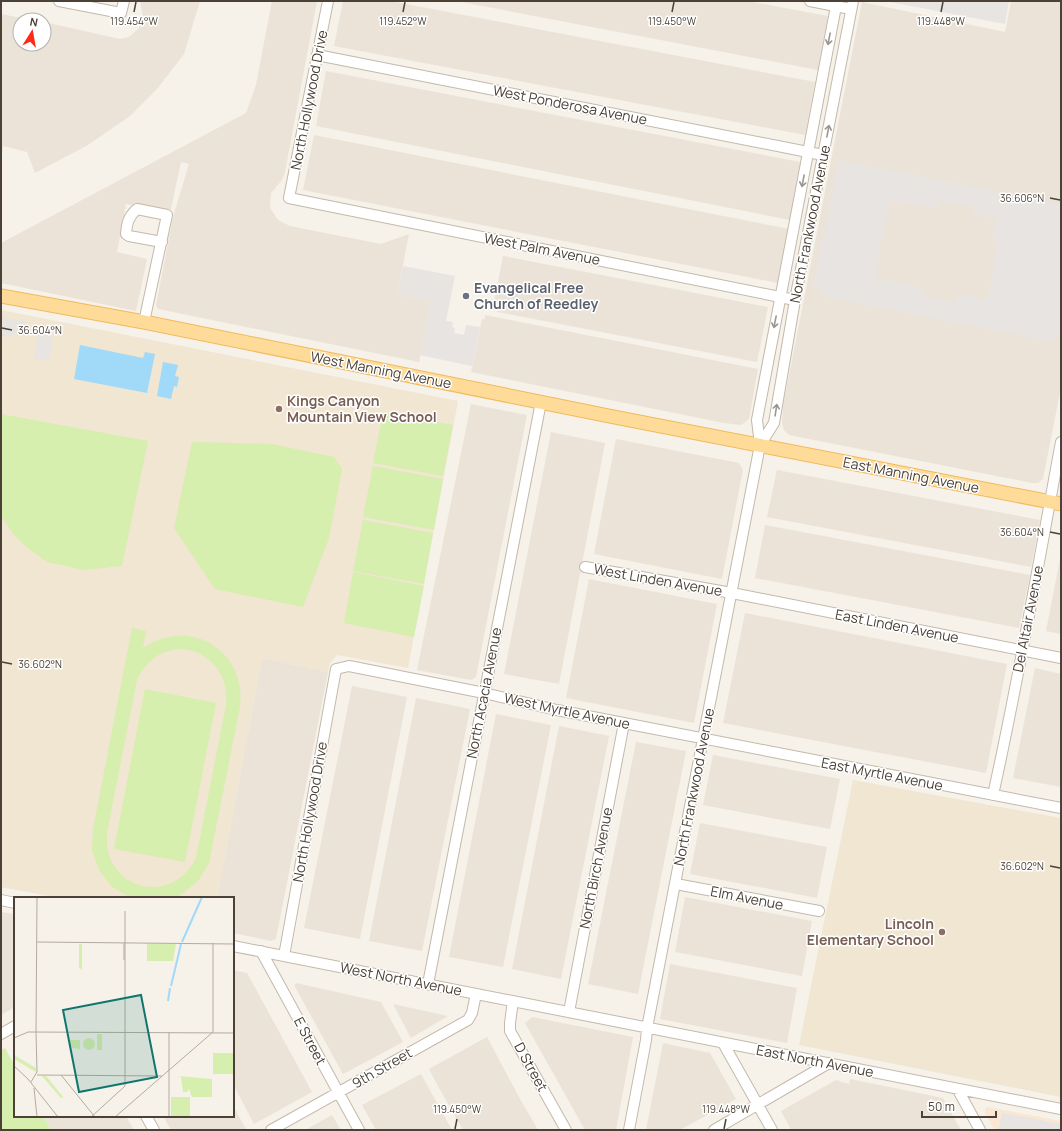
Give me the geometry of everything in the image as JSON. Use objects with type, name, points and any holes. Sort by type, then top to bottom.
[{"type":"main road","name":"West Manning Avenue","points":[[1,296],[144,322],[760,445]]},
{"type":"main road","name":"East Manning Avenue","points":[[760,445],[1055,503]]},
{"type":"street","points":[[59,1],[121,13],[124,1]]},
{"type":"street","name":"North Hollywood Drive","points":[[289,198],[328,1]]},
{"type":"street","points":[[810,1],[852,5]]},
{"type":"street","name":"North Frankwood Avenue","points":[[628,1130],[646,1040],[646,1028],[676,884],[760,445],[756,420],[836,4]]},
{"type":"street","name":"North Frankwood Avenue","points":[[760,445],[774,424],[795,300],[852,5]]},
{"type":"street","name":"West Ponderosa Avenue","points":[[317,55],[823,155]]},
{"type":"street","name":"West Palm Avenue","points":[[289,198],[795,300]]},
{"type":"street","points":[[144,322],[162,242]]},
{"type":"street","name":"North Acacia Avenue","points":[[428,984],[541,402]]},
{"type":"street","name":"Del Altair Avenue","points":[[993,795],[1010,720],[1021,650],[1055,503],[1061,442]]},
{"type":"street","name":"West Linden Avenue","points":[[585,567],[732,593]]},
{"type":"street","name":"East Linden Avenue","points":[[732,593],[1061,658]]},
{"type":"street","name":"West Myrtle Avenue","points":[[336,669],[349,666],[484,693],[557,710],[704,739]]},
{"type":"street","name":"North Hollywood Drive","points":[[284,956],[336,669]]},
{"type":"street","name":"North Birch Avenue","points":[[569,1012],[624,723]]},
{"type":"street","name":"East Myrtle Avenue","points":[[704,739],[1061,808]]},
{"type":"street","name":"Elm Avenue","points":[[676,884],[819,911]]},
{"type":"street","points":[[1,900],[14,903]]},
{"type":"street","name":"West North Avenue","points":[[234,946],[569,1012]]},
{"type":"street","name":"E Street","points":[[261,952],[359,1130]]},
{"type":"street","name":"9th Street","points":[[271,1130],[468,1020],[472,1013],[476,994]]},
{"type":"street","name":"D Street","points":[[513,1001],[510,1031],[566,1130]]},
{"type":"street","name":"East North Avenue","points":[[569,1012],[958,1090],[1061,1109]]},
{"type":"street","points":[[1,1034],[14,1027]]},
{"type":"street","points":[[723,1043],[772,1130]]},
{"type":"street","points":[[714,1130],[829,1064]]},
{"type":"street","points":[[958,1090],[980,1130]]},
{"type":"street","points":[[147,1117],[154,1130]]},
{"type":"shaded area","points":[[140,1],[200,1],[184,54],[157,89],[130,116],[88,145],[35,173],[27,152],[3,146],[1,158],[1,14],[12,16],[12,52],[52,52],[52,24],[120,39],[129,37],[139,28],[143,18]]},
{"type":"shaded area","points":[[272,1],[317,1],[285,172],[282,180],[271,193],[270,208],[278,220],[290,226],[381,244],[409,234],[397,295],[431,301],[419,362],[158,309],[156,305],[173,217],[189,164],[181,162],[170,213],[126,204],[117,252],[147,259],[136,311],[1,283],[1,243],[246,113],[256,85]]},
{"type":"shaded area","points":[[343,1],[390,1],[815,82],[805,135],[334,46]]},
{"type":"shaded area","points":[[456,1],[747,1],[828,16],[818,70]]},
{"type":"shaded area","points":[[885,1],[1009,1],[1005,24]]},
{"type":"shaded area","points":[[1011,1],[1061,1],[1061,387],[1043,479],[1038,483],[1032,483],[789,435],[784,430],[782,423],[783,406],[862,2],[1005,32]]},
{"type":"shaded area","points":[[326,71],[800,162],[790,220],[316,126]]},
{"type":"shaded area","points":[[314,135],[789,229],[778,283],[303,190]]},
{"type":"shaded area","points":[[839,160],[1061,204],[1061,335],[1056,334],[1055,342],[820,296],[821,289],[813,288]],"holes":[[[891,199],[939,209],[941,201],[974,207],[973,215],[996,219],[992,239],[999,241],[987,300],[957,294],[955,302],[921,296],[923,288],[876,278],[881,249],[879,249]]]},
{"type":"shaded area","points":[[503,256],[768,307],[757,362],[498,312],[493,307]]},
{"type":"shaded area","points":[[403,266],[455,276],[446,321],[453,322],[452,327],[455,328],[454,333],[464,335],[466,325],[480,327],[472,366],[420,355],[431,301],[397,295]]},
{"type":"shaded area","points":[[1,310],[458,401],[408,668],[337,655],[330,663],[328,672],[262,658],[217,897],[54,897],[1,887]]},
{"type":"shaded area","points":[[485,315],[758,369],[749,419],[741,425],[724,423],[471,372],[482,319],[485,319]]},
{"type":"shaded area","points":[[1,317],[28,322],[10,337],[1,336]]},
{"type":"shaded area","points":[[38,333],[53,336],[49,361],[34,358]]},
{"type":"shaded area","points":[[471,404],[527,415],[476,677],[471,680],[417,670]]},
{"type":"shaded area","points":[[551,432],[605,443],[559,684],[504,674]]},
{"type":"shaded area","points":[[616,439],[739,463],[743,470],[722,579],[594,554]]},
{"type":"shaded area","points":[[777,470],[1040,520],[1031,567],[767,517]]},
{"type":"shaded area","points":[[765,525],[1030,575],[1019,628],[755,578]]},
{"type":"shaded area","points":[[1061,554],[1061,634],[1046,631]]},
{"type":"shaded area","points":[[589,579],[717,604],[694,723],[566,698]]},
{"type":"shaded area","points":[[745,613],[1007,664],[986,773],[723,723]]},
{"type":"shaded area","points":[[262,658],[328,672],[276,939],[271,941],[234,933],[234,897],[217,897]]},
{"type":"shaded area","points":[[1035,668],[1061,674],[1061,787],[1013,778]]},
{"type":"shaded area","points":[[352,686],[407,697],[360,939],[304,928]]},
{"type":"shaded area","points":[[416,698],[470,709],[422,951],[369,941]]},
{"type":"shaded area","points":[[496,714],[551,725],[503,967],[449,957]]},
{"type":"shaded area","points":[[559,726],[609,736],[561,979],[512,969]]},
{"type":"shaded area","points":[[636,742],[686,751],[638,994],[588,984]]},
{"type":"shaded area","points":[[713,755],[840,779],[830,829],[703,805]]},
{"type":"shaded area","name":"Lincoln Elementary School","points":[[853,780],[1061,818],[1061,1097],[799,1045]]},
{"type":"shaded area","points":[[700,823],[827,847],[817,898],[690,874]]},
{"type":"shaded area","points":[[685,897],[812,921],[802,976],[675,952]]},
{"type":"shaded area","points":[[1,912],[13,914],[14,916],[14,1008],[1,1015]]},
{"type":"shaded area","points":[[670,964],[797,988],[787,1043],[660,1019]]},
{"type":"shaded area","points":[[234,970],[247,973],[312,1092],[254,1124],[234,1086]]},
{"type":"shaded area","points":[[296,983],[381,1002],[403,1042],[343,1074],[294,985]]},
{"type":"shaded area","points":[[393,1004],[448,1016],[411,1038]]},
{"type":"shaded area","points":[[532,1017],[633,1037],[616,1130],[585,1130],[525,1023]]},
{"type":"shaded area","points":[[487,1037],[538,1130],[463,1130],[439,1088],[429,1069]]},
{"type":"shaded area","points":[[663,1043],[710,1053],[736,1099],[680,1130],[646,1130]]},
{"type":"shaded area","points":[[421,1074],[452,1130],[376,1130],[362,1105]]},
{"type":"shaded area","points":[[850,1079],[943,1098],[961,1130],[791,1130],[781,1111],[836,1080],[849,1084]]},
{"type":"shaded area","points":[[987,1107],[1061,1121],[1061,1130],[995,1130],[985,1113],[985,1109]]},
{"type":"shaded area","points":[[234,1108],[246,1129],[244,1130],[171,1130],[164,1117],[234,1117]]},
{"type":"shaded area","points":[[1002,1113],[1061,1124],[1061,1130],[999,1130]]},
{"type":"shaded area","points":[[332,1115],[341,1130],[305,1130]]},
{"type":"shaded area","points":[[44,1117],[127,1117],[134,1130],[51,1130]]},
{"type":"green space","points":[[383,412],[453,425],[443,476],[373,463]]},
{"type":"green space","points":[[1,414],[148,441],[122,566],[84,570],[47,562],[26,547],[13,534],[1,516]]},
{"type":"green space","points":[[192,442],[271,444],[334,457],[342,469],[329,538],[303,607],[215,589],[174,528]]},
{"type":"green space","points":[[373,466],[443,479],[434,530],[363,517]]},
{"type":"green space","points":[[363,520],[433,533],[424,584],[353,571]]},
{"type":"green space","points":[[353,572],[424,586],[414,637],[344,623]]},
{"type":"green space","points":[[132,628],[146,631],[143,648],[161,639],[179,636],[196,638],[212,644],[225,655],[234,669],[240,687],[240,707],[209,863],[198,881],[182,894],[175,897],[129,897],[112,887],[99,870],[92,850],[93,829]],"holes":[[[182,649],[193,651],[210,660],[221,675],[225,684],[226,705],[196,858],[184,874],[170,883],[155,887],[140,885],[126,878],[115,867],[108,851],[107,832],[137,680],[145,667],[155,657],[167,651]]]},
{"type":"green space","points":[[145,689],[216,703],[185,862],[114,849]]},
{"type":"green space","points":[[5,1048],[14,1064],[14,1117],[44,1117],[51,1130],[1,1130],[1,1050]]},
{"type":"water","points":[[80,345],[143,358],[145,352],[155,354],[147,393],[74,379]]},
{"type":"water","points":[[163,362],[178,365],[175,376],[179,377],[177,387],[174,386],[171,399],[157,396]]},
{"type":"place","name":"Evangelical Free Church of Reedley","points":[[466,296]]},
{"type":"place","name":"Kings Canyon Mountain View School","points":[[279,409]]},
{"type":"place","name":"Lincoln Elementary School","points":[[942,932]]}]
